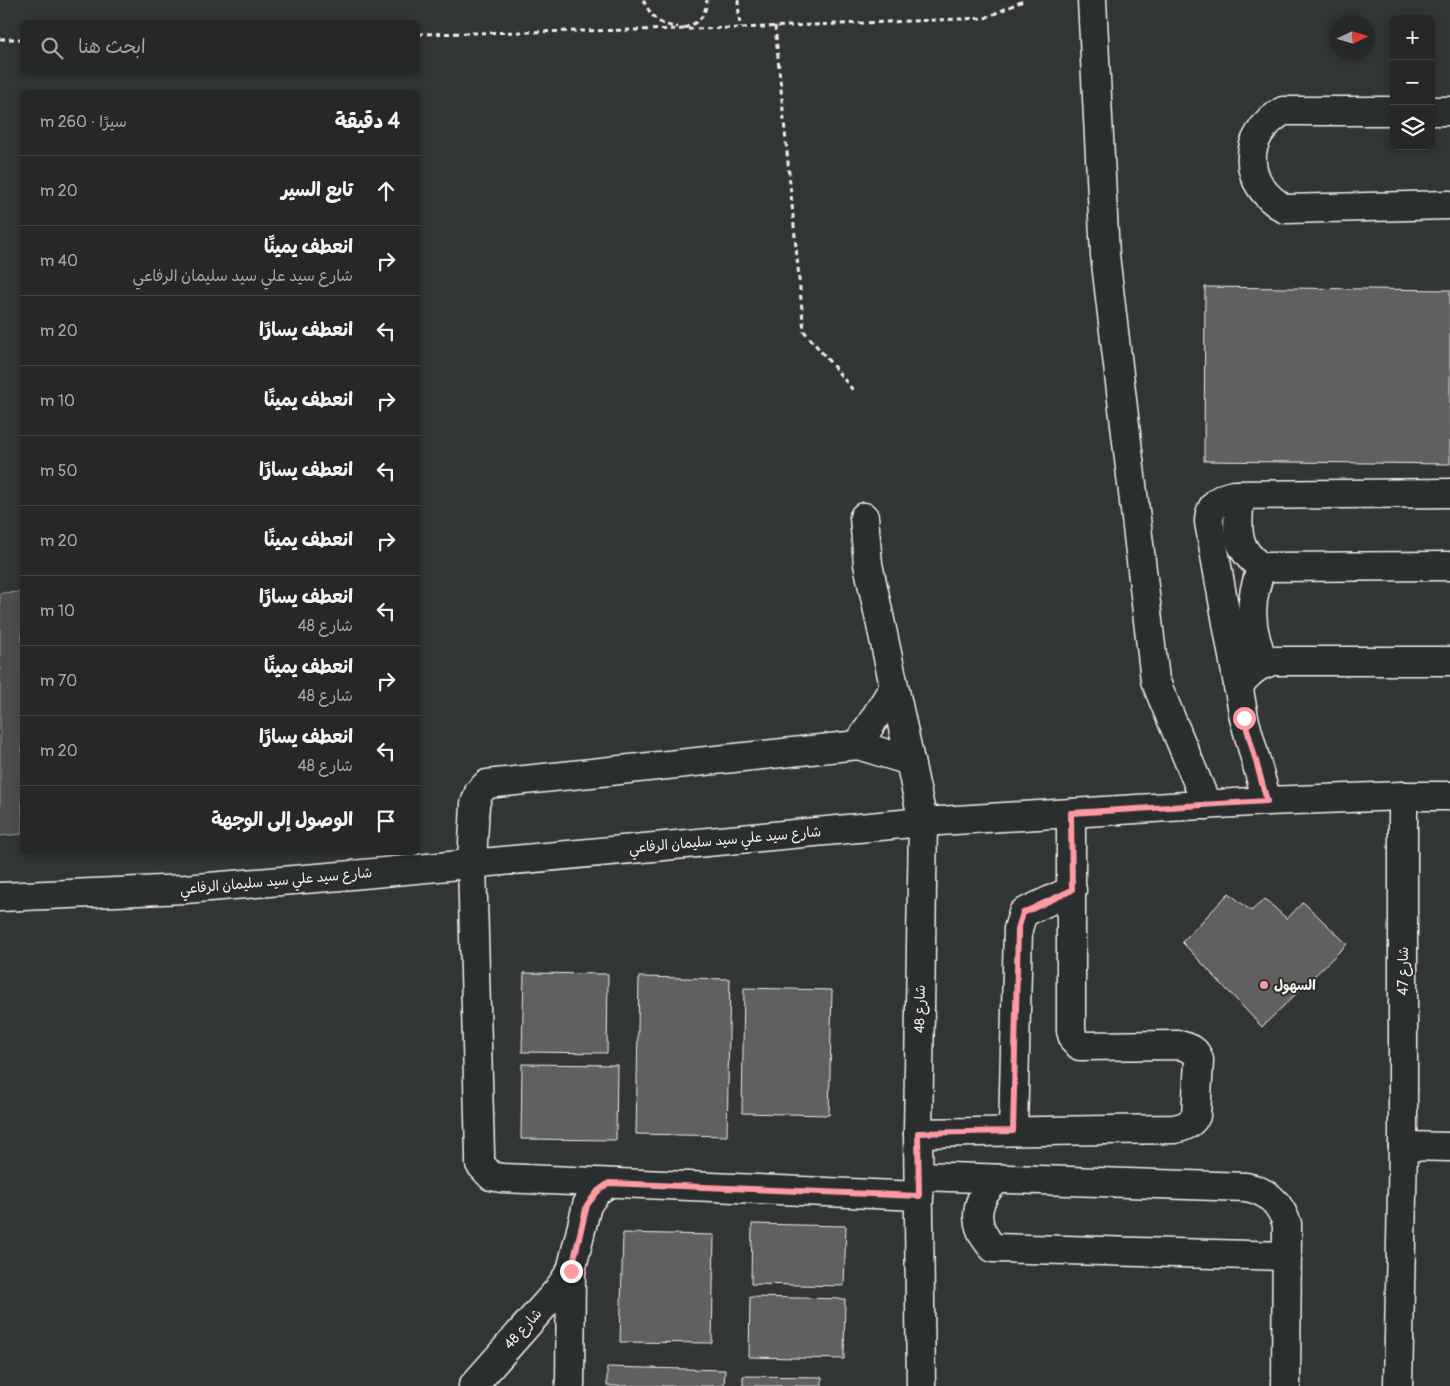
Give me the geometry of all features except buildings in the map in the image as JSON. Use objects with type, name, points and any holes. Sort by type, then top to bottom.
[{"type":"street","points":[[1092,0],[1105,255],[1155,680],[1207,805]]},
{"type":"street","points":[[1390,111],[1284,111],[1272,118],[1262,128],[1255,140],[1252,153],[1252,167],[1256,180],[1273,202],[1285,209],[1450,205]]},
{"type":"street","points":[[1435,111],[1450,111]]},
{"type":"street","points":[[1267,801],[1252,750],[1238,687],[1209,515],[1217,501],[1225,496],[1240,495],[1450,493]]},
{"type":"street","points":[[1240,495],[1238,534],[1241,544],[1249,557],[1262,567],[1450,566]]},
{"type":"street","name":"شارع 48","points":[[864,517],[868,564],[923,822],[918,1133],[921,1386]]},
{"type":"street","points":[[1262,567],[1252,598],[1251,614],[1257,648],[1264,664]]},
{"type":"street","points":[[1238,687],[1254,669],[1264,664],[1280,661],[1450,661]]},
{"type":"street","points":[[858,745],[894,687]]},
{"type":"street","points":[[910,761],[858,745],[487,784],[479,792],[475,804],[472,863],[480,1164],[484,1171],[491,1176],[609,1183],[919,1186],[998,1179],[1246,1187],[1258,1189],[1268,1194],[1276,1202],[1283,1212],[1287,1224],[1286,1386]]},
{"type":"street","name":"شارع 47","points":[[1398,1386],[1403,1146],[1403,796]]},
{"type":"street","name":"شارع سيد علي سيد سليمان الرفاعي","points":[[0,897],[185,889],[923,822],[1267,801],[1450,796]]},
{"type":"street","points":[[918,1133],[1174,1129],[1185,1127],[1196,1116],[1199,1060],[1197,1053],[1192,1048],[1179,1045],[1080,1046],[1074,1041],[1071,1031],[1071,813]]},
{"type":"street","points":[[1013,1131],[1018,929],[1023,913],[1072,890]]},
{"type":"street","points":[[1403,1146],[1450,1146]]},
{"type":"street","points":[[998,1179],[983,1195],[978,1206],[980,1229],[985,1240],[993,1248],[1288,1256]]},
{"type":"street","name":"شارع 48","points":[[570,1386],[571,1271],[587,1205],[598,1191],[609,1183]]},
{"type":"street","name":"شارع 48","points":[[473,1386],[558,1290],[571,1271]]},
{"type":"path","points":[[643,0],[653,18],[666,26],[684,28],[697,23],[706,10],[707,0]]},
{"type":"path","points":[[738,0],[740,28]]},
{"type":"path","points":[[420,34],[740,28],[985,18],[1025,0]]},
{"type":"path","points":[[775,26],[804,331],[853,390]]},
{"type":"path","points":[[0,39],[20,39]]},
{"type":"shaded area","points":[[20,592],[20,834],[0,836],[0,593]]},
{"type":"place","name":"السهول","points":[[1264,985]]},
{"type":"route","points":[[571,1271],[580,1242],[587,1205],[598,1191],[609,1183],[919,1196],[918,1133],[1013,1131],[1018,929],[1023,913],[1072,890],[1071,813],[1267,801],[1244,718]]}]
